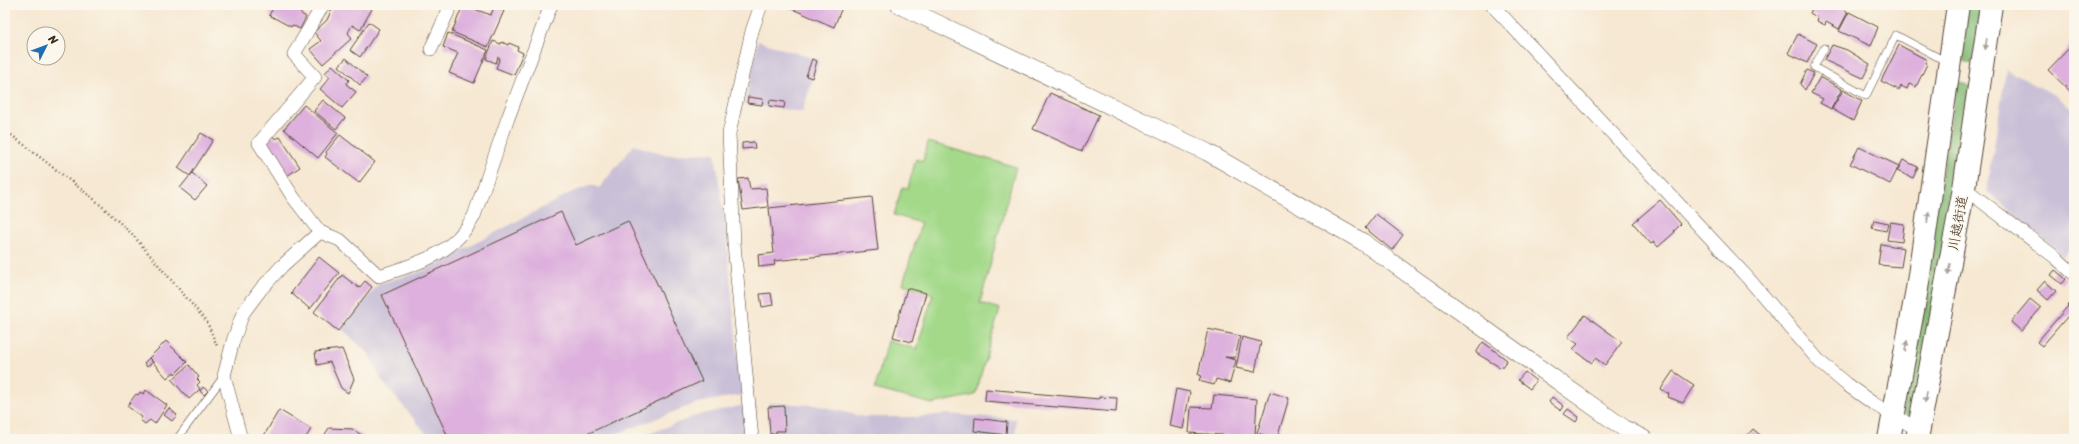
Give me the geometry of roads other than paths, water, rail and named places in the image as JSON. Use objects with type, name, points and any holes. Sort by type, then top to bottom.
[{"type":"highway","points":[[1889,439],[1917,289],[1958,5]]},
{"type":"highway","name":"川越街道","points":[[1918,434],[1964,188],[1991,5]]},
{"type":"highway","points":[[1950,67],[1981,76]]},
{"type":"street","points":[[323,5],[294,54],[314,77],[259,143],[293,197],[320,232],[340,240],[379,276],[422,262],[453,244],[466,230],[474,216],[508,118],[551,5]]},
{"type":"street","points":[[431,49],[451,5]]},
{"type":"street","points":[[752,439],[734,244],[729,133],[752,31],[761,5]]},
{"type":"street","points":[[899,5],[1207,152],[1363,242],[1625,429],[1644,439]]},
{"type":"street","points":[[1492,5],[1747,277],[1820,362],[1846,384],[1894,415],[1918,434]]},
{"type":"street","points":[[1964,188],[2055,257],[2074,274]]},
{"type":"street","points":[[241,439],[224,376],[233,341],[243,313],[261,289],[282,266],[320,232]]},
{"type":"lane","points":[[1824,48],[1814,67],[1866,96],[1896,36],[1950,67]]},
{"type":"lane","points":[[177,439],[224,376]]}]
